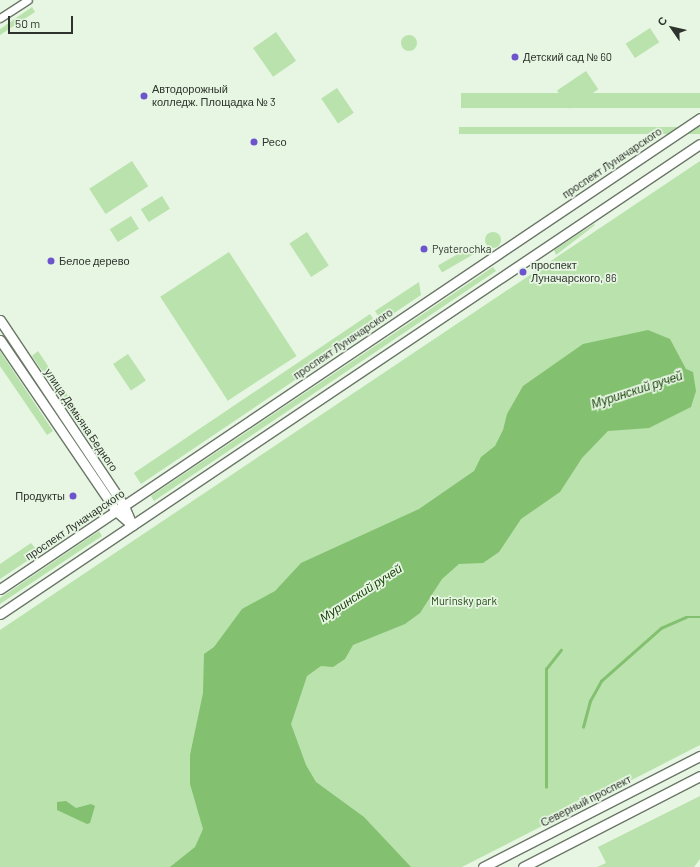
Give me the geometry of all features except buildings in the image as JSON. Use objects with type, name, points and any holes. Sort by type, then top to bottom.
[{"type":"main road","name":"проспект Луначарского","points":[[0,589],[700,118]]},
{"type":"main road","points":[[0,614],[700,144]]},
{"type":"main road","name":"улица Демьяна Бедного","points":[[0,320],[124,506],[132,525]]},
{"type":"main road","name":"улица Демьяна Бедного","points":[[0,340],[116,511],[132,525]]},
{"type":"main road","name":"Северный проспект","points":[[482,867],[700,756]]},
{"type":"main road","points":[[523,867],[700,776]]},
{"type":"street","points":[[0,18],[28,0]]},
{"type":"green space","points":[[32,7],[35,12],[0,35],[0,29]]},
{"type":"green space","points":[[650,28],[659,42],[635,58],[626,44]]},
{"type":"green space","points":[[276,32],[296,61],[273,77],[253,48]]},
{"type":"green space","points":[[409,35],[415,37],[417,43],[415,49],[409,51],[403,49],[401,43],[403,37]]},
{"type":"green space","points":[[586,71],[598,89],[569,109],[557,91]]},
{"type":"green space","points":[[337,88],[354,113],[338,123],[321,99]]},
{"type":"green space","points":[[461,93],[700,93],[700,108],[461,108]]},
{"type":"green space","points":[[459,127],[700,127],[700,134],[459,134]]},
{"type":"green space","points":[[132,161],[148,186],[106,214],[89,189]]},
{"type":"green space","name":"Murinsky park","points":[[700,161],[700,745],[462,867],[0,867],[0,630]]},
{"type":"green space","points":[[162,196],[170,209],[149,222],[141,209]]},
{"type":"green space","points":[[131,216],[139,229],[118,242],[110,229]]},
{"type":"green space","points":[[594,224],[595,225],[556,255],[554,250]]},
{"type":"green space","points":[[307,232],[329,266],[311,277],[289,243]]},
{"type":"green space","points":[[493,232],[499,234],[501,240],[499,246],[493,248],[487,246],[485,240],[487,234]]},
{"type":"green space","points":[[477,243],[481,250],[442,272],[438,266]]},
{"type":"green space","points":[[229,252],[297,356],[228,401],[160,297]]},
{"type":"green space","points":[[493,267],[496,271],[154,501],[151,496]]},
{"type":"green space","points":[[419,282],[421,295],[141,484],[134,473],[370,314],[376,323],[381,320],[375,311]]},
{"type":"green space","points":[[0,351],[53,431],[47,435],[0,366]]},
{"type":"green space","points":[[38,351],[82,417],[75,419],[32,356]]},
{"type":"green space","points":[[128,354],[146,381],[131,391],[113,364]]},
{"type":"green space","points":[[99,531],[102,536],[0,604],[0,598]]},
{"type":"green space","points":[[31,543],[36,549],[27,561],[0,579],[0,564]]},
{"type":"green space","points":[[700,796],[700,859],[694,867],[597,867],[606,863],[598,847]]},
{"type":"water","name":"Муринский ручей","points":[[648,330],[670,339],[686,369],[693,372],[696,391],[691,407],[649,428],[608,431],[582,458],[560,492],[521,519],[499,552],[483,563],[459,564],[442,579],[420,613],[405,624],[353,645],[345,659],[333,667],[321,666],[307,676],[291,724],[306,765],[316,782],[364,817],[411,867],[170,867],[195,847],[203,829],[190,784],[190,755],[203,693],[204,654],[214,647],[242,609],[275,591],[301,563],[419,509],[474,471],[481,457],[495,446],[503,430],[507,414],[523,386],[583,344]]},
{"type":"water","points":[[66,801],[76,808],[91,804],[95,806],[90,823],[87,824],[57,810],[57,802]]},
{"type":"waterway","points":[[583,727],[590,701],[601,681],[661,628],[686,617],[700,617]]},
{"type":"waterway","points":[[546,787],[546,669],[561,650]]},
{"type":"place","name":"Детский сад № 60","points":[[515,57]]},
{"type":"place","name":"Автодорожный колледж. Площадка № 3","points":[[144,96]]},
{"type":"place","name":"Ресо","points":[[254,142]]},
{"type":"place","name":"Pyaterochka","points":[[424,249]]},
{"type":"place","name":"Белое дерево","points":[[51,261]]},
{"type":"place","name":"проспект Луначарского, 86","points":[[523,272]]},
{"type":"place","name":"Продукты","points":[[73,496]]}]
